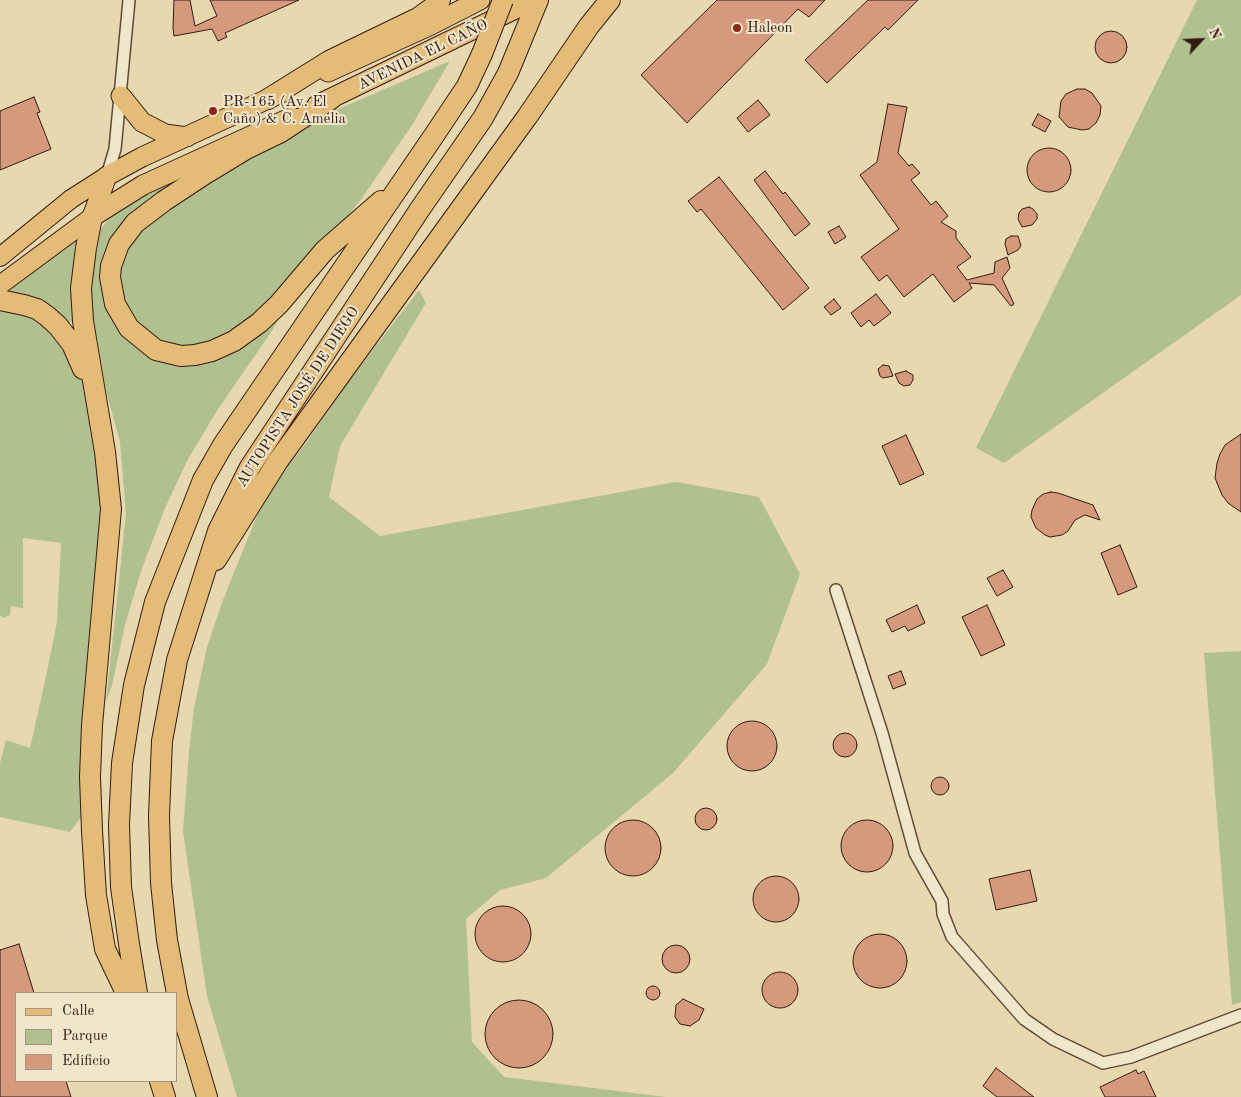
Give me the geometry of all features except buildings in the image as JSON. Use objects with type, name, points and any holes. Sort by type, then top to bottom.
[{"type":"highway","points":[[268,99],[329,61],[418,18],[440,0]]},
{"type":"highway","name":"AVENIDA EL CAÑO","points":[[107,176],[142,157],[431,25],[480,0]]},
{"type":"highway","name":"AUTOPISTA JOSÉ DE DIEGO","points":[[137,992],[121,887],[119,825],[122,763],[134,685],[155,602],[203,480],[223,445],[467,86],[503,0]]},
{"type":"highway","name":"AVENIDA EL CAÑO","points":[[92,217],[143,185],[331,99],[534,0]]},
{"type":"highway","name":"AUTOPISTA JOSÉ DE DIEGO","points":[[177,992],[167,940],[161,883],[159,816],[162,741],[177,660],[218,531],[250,467],[420,209],[483,118],[508,73],[538,0]]},
{"type":"highway","points":[[204,579],[240,525],[278,461],[527,117],[589,26],[610,0]]},
{"type":"highway","points":[[121,96],[142,122],[165,134],[187,137]]},
{"type":"highway","points":[[331,99],[281,132],[246,149],[205,174],[135,223],[119,244],[111,266],[110,278],[114,304],[129,328],[156,350],[181,356],[212,351],[234,341],[259,323],[279,304],[325,250],[399,185]]},
{"type":"highway","points":[[107,176],[92,217],[81,288],[83,321],[105,452],[111,509],[92,724],[90,777],[96,895],[105,950],[126,992]]},
{"type":"highway","points":[[0,300],[24,304],[37,309],[58,326],[72,344],[95,396]]},
{"type":"highway","name":"AUTOPISTA JOSÉ DE DIEGO","points":[[178,999],[207,1097]]},
{"type":"highway","points":[[160,1082],[165,1097]]},
{"type":"main road","name":"AVENIDA EL CAÑO","points":[[0,257],[72,199],[107,176]]},
{"type":"main road","name":"AVENIDA EL CAÑO","points":[[0,285],[92,217]]},
{"type":"street","points":[[107,176],[115,149],[129,0]]},
{"type":"street","points":[[836,590],[882,732],[915,853],[942,901],[943,914],[952,937],[1024,1019],[1053,1039],[1103,1063],[1131,1057],[1241,1015]]},
{"type":"green space","points":[[1197,0],[1241,0],[1241,295],[1004,463],[976,448]]},
{"type":"green space","points":[[450,61],[412,125],[360,201],[327,242],[262,313],[225,339],[188,348],[155,338],[140,327],[128,308],[120,273],[126,253],[137,229],[256,148],[343,107]]},
{"type":"green space","points":[[177,177],[180,183],[147,204],[106,290],[173,360],[276,316],[279,318],[218,409],[188,459],[165,508],[141,571],[125,625],[112,685],[106,702],[126,514],[120,442],[106,391],[90,291],[96,242],[100,230],[120,210]]},
{"type":"green space","points":[[79,237],[72,321],[69,323],[44,303],[0,293]]},
{"type":"green space","points":[[419,290],[426,303],[340,446],[329,497],[380,536],[676,482],[759,497],[800,574],[767,664],[673,773],[546,878],[500,890],[466,919],[472,1042],[504,1077],[666,1097],[237,1097],[207,996],[183,831],[194,708],[207,647],[223,600],[265,496],[308,440],[348,382]]},
{"type":"green space","points":[[0,310],[41,317],[81,373],[94,430],[101,513],[85,812],[70,832],[0,817],[0,763],[6,740],[30,748],[47,672],[57,622],[61,543],[23,538],[23,608],[11,606],[10,615],[3,618],[0,615]]},
{"type":"green space","points":[[1241,651],[1241,1002],[1232,1005],[1204,653]]},
{"type":"place","name":"Haleon","points":[[737,28]]},
{"type":"place","name":"PR-165 (Av. El Caño) & C. Amelia","points":[[213,111]]}]
